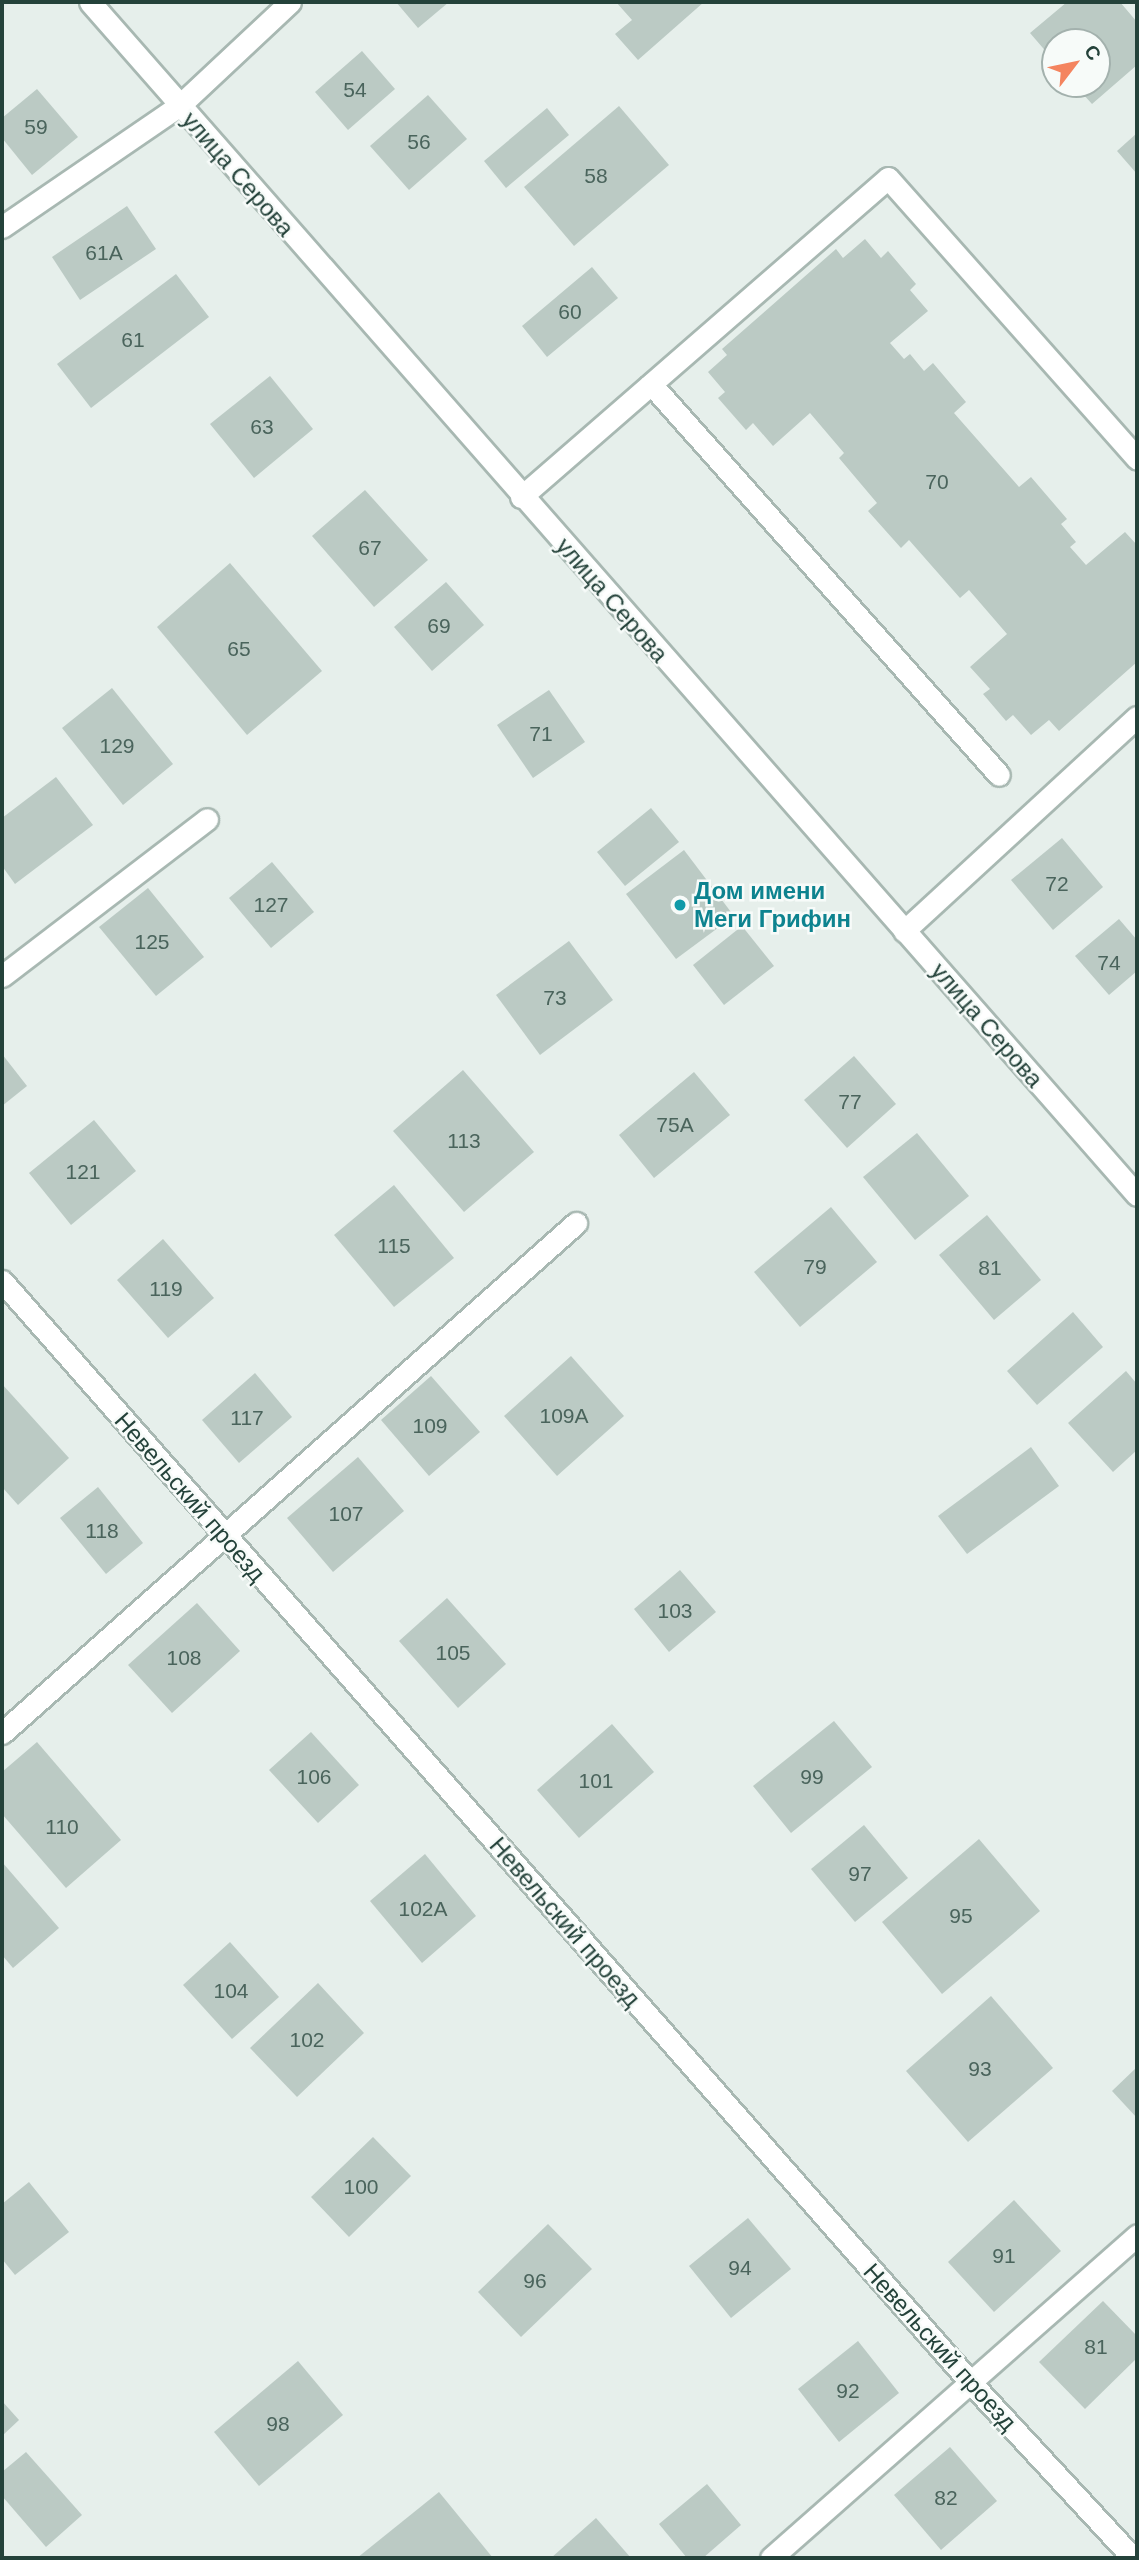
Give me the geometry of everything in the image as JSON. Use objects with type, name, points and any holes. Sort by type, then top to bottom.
[{"type":"street","name":"улица Серова","points":[[90,2],[521,497],[1137,1195]]},
{"type":"street","points":[[2,227],[179,106],[290,2]]},
{"type":"street","points":[[521,497],[888,178],[1137,457]]},
{"type":"street","points":[[651,384],[999,775]]},
{"type":"street","points":[[904,931],[1137,717]]},
{"type":"street","points":[[2,976],[207,819]]},
{"type":"street","points":[[2,1733],[576,1223]]},
{"type":"street","name":"Невельский проезд","points":[[2,1281],[971,2383],[1133,2558]]},
{"type":"street","points":[[771,2558],[1137,2235]]},
{"type":"building","points":[[396,2],[449,2],[418,28]]},
{"type":"building","points":[[616,2],[704,2],[638,60],[615,34],[632,20]]},
{"type":"building","points":[[1067,2],[1120,2],[1137,22],[1137,65],[1111,88],[1111,28],[1041,28],[1041,46],[1030,33]]},
{"type":"building","points":[[362,51],[395,89],[348,130],[315,92]]},
{"type":"building","points":[[37,89],[78,137],[32,175],[2,138],[2,118]]},
{"type":"building","points":[[428,95],[467,139],[409,190],[370,146]]},
{"type":"building","points":[[1087,98],[1099,98],[1092,104]]},
{"type":"building","points":[[619,106],[669,165],[574,246],[524,187]]},
{"type":"building","points":[[547,108],[569,135],[506,188],[484,161]]},
{"type":"building","points":[[1137,133],[1137,174],[1117,151]]},
{"type":"building","points":[[127,206],[156,249],[80,300],[52,257]]},
{"type":"building","points":[[865,239],[881,258],[888,251],[916,284],[910,290],[928,311],[890,343],[904,359],[910,354],[924,371],[933,363],[966,402],[954,413],[1019,487],[1031,477],[1067,519],[1061,524],[1076,542],[1070,547],[1086,565],[1125,532],[1137,545],[1137,662],[1059,731],[1049,720],[1031,735],[1013,715],[1006,721],[983,694],[990,689],[970,667],[1007,634],[969,590],[960,598],[909,540],[901,548],[868,511],[877,503],[839,458],[844,453],[810,413],[773,446],[753,423],[746,430],[718,398],[725,392],[708,372],[727,355],[722,349],[836,249],[843,258]]},
{"type":"building","points":[[592,267],[618,298],[547,357],[522,326]]},
{"type":"building","points":[[176,274],[209,317],[91,408],[57,364]]},
{"type":"building","points":[[270,376],[313,429],[254,478],[210,424]]},
{"type":"building","points":[[365,490],[428,560],[374,607],[312,536]]},
{"type":"building","points":[[230,563],[322,671],[247,735],[157,627]]},
{"type":"building","points":[[446,582],[484,625],[432,671],[394,627]]},
{"type":"building","points":[[112,688],[173,764],[123,805],[62,728]]},
{"type":"building","points":[[549,690],[585,742],[533,778],[497,725]]},
{"type":"building","points":[[56,777],[93,825],[15,884],[2,866],[2,818]]},
{"type":"building","points":[[651,808],[679,842],[625,886],[597,852]]},
{"type":"building","points":[[1062,838],[1103,887],[1053,930],[1011,880]]},
{"type":"building","name":"Дом имени Меги Грифин","points":[[684,850],[734,916],[676,959],[626,894]]},
{"type":"building","points":[[272,862],[314,912],[271,948],[229,898]]},
{"type":"building","points":[[148,888],[204,957],[156,996],[99,927]]},
{"type":"building","points":[[1119,919],[1137,940],[1137,971],[1109,995],[1075,956]]},
{"type":"building","points":[[742,926],[774,966],[724,1005],[693,965]]},
{"type":"building","points":[[569,941],[613,1000],[540,1055],[496,995]]},
{"type":"building","points":[[2,1054],[27,1086],[2,1106]]},
{"type":"building","points":[[854,1056],[896,1104],[847,1148],[804,1100]]},
{"type":"building","points":[[463,1070],[534,1152],[464,1212],[393,1131]]},
{"type":"building","points":[[694,1072],[730,1115],[654,1178],[619,1135]]},
{"type":"building","points":[[94,1120],[136,1171],[71,1225],[29,1173]]},
{"type":"building","points":[[917,1133],[969,1196],[915,1240],[863,1177]]},
{"type":"building","points":[[394,1185],[454,1258],[394,1307],[334,1235]]},
{"type":"building","points":[[831,1207],[877,1262],[800,1327],[754,1272]]},
{"type":"building","points":[[987,1215],[1041,1280],[994,1320],[939,1255]]},
{"type":"building","points":[[163,1239],[214,1298],[168,1338],[117,1280]]},
{"type":"building","points":[[1073,1312],[1103,1347],[1037,1405],[1007,1371]]},
{"type":"building","points":[[571,1356],[624,1416],[557,1476],[504,1416]]},
{"type":"building","points":[[1126,1371],[1137,1384],[1137,1450],[1113,1472],[1068,1423]]},
{"type":"building","points":[[255,1373],[292,1417],[239,1463],[202,1420]]},
{"type":"building","points":[[431,1376],[480,1432],[429,1476],[381,1420]]},
{"type":"building","points":[[2,1384],[69,1458],[18,1505],[2,1487]]},
{"type":"building","points":[[1031,1447],[1059,1486],[967,1554],[938,1516]]},
{"type":"building","points":[[358,1457],[404,1511],[333,1572],[287,1518]]},
{"type":"building","points":[[98,1487],[143,1543],[106,1574],[60,1518]]},
{"type":"building","points":[[680,1570],[716,1612],[669,1652],[634,1609]]},
{"type":"building","points":[[447,1598],[506,1664],[458,1708],[399,1641]]},
{"type":"building","points":[[197,1603],[240,1651],[172,1713],[128,1665]]},
{"type":"building","points":[[834,1721],[872,1767],[791,1833],[753,1786]]},
{"type":"building","points":[[612,1724],[654,1772],[579,1838],[537,1790]]},
{"type":"building","points":[[311,1732],[359,1785],[318,1823],[269,1770]]},
{"type":"building","points":[[37,1742],[121,1840],[66,1888],[2,1814],[2,1772]]},
{"type":"building","points":[[864,1825],[908,1878],[855,1922],[811,1869]]},
{"type":"building","points":[[979,1839],[1040,1911],[942,1994],[882,1922]]},
{"type":"building","points":[[425,1854],[476,1916],[422,1963],[370,1901]]},
{"type":"building","points":[[2,1862],[59,1928],[13,1968],[2,1955]]},
{"type":"building","points":[[230,1942],[279,1997],[232,2039],[183,1985]]},
{"type":"building","points":[[318,1983],[364,2033],[297,2097],[250,2048]]},
{"type":"building","points":[[991,1996],[1053,2068],[968,2142],[906,2071]]},
{"type":"building","points":[[1137,2067],[1137,2118],[1112,2091]]},
{"type":"building","points":[[373,2137],[411,2176],[349,2237],[311,2197]]},
{"type":"building","points":[[29,2182],[69,2232],[15,2275],[2,2259],[2,2204]]},
{"type":"building","points":[[1014,2200],[1061,2251],[994,2312],[948,2262]]},
{"type":"building","points":[[748,2218],[791,2269],[731,2318],[689,2266]]},
{"type":"building","points":[[548,2224],[592,2269],[521,2337],[478,2292]]},
{"type":"building","points":[[1103,2301],[1137,2336],[1137,2358],[1085,2409],[1039,2362]]},
{"type":"building","points":[[858,2341],[899,2393],[839,2442],[798,2389]]},
{"type":"building","points":[[298,2361],[343,2415],[259,2486],[214,2432]]},
{"type":"building","points":[[2,2401],[19,2420],[2,2436]]},
{"type":"building","points":[[950,2447],[997,2501],[941,2550],[894,2495]]},
{"type":"building","points":[[26,2452],[82,2515],[46,2547],[2,2496],[2,2472]]},
{"type":"building","points":[[707,2484],[741,2525],[703,2558],[687,2558],[659,2524]]},
{"type":"building","points":[[439,2492],[493,2558],[357,2558]]},
{"type":"building","points":[[596,2518],[631,2558],[551,2558]]},
{"type":"place","name":"Дом имени Меги Грифин","points":[[680,905]]}]
